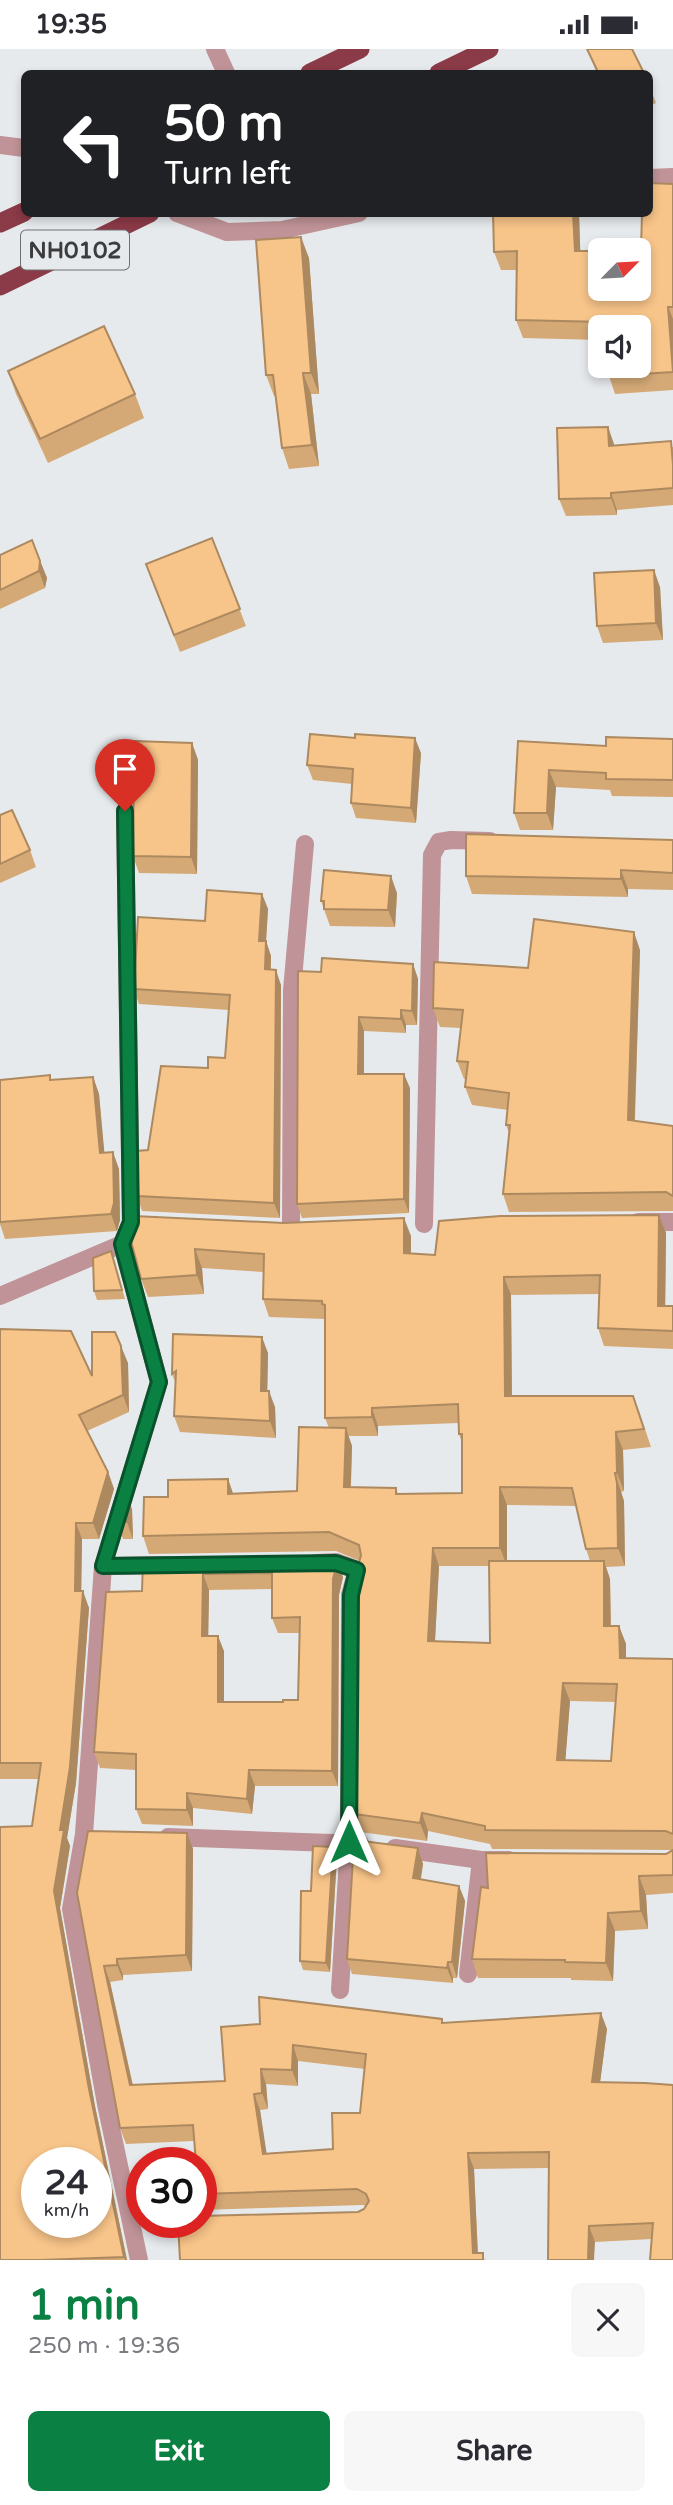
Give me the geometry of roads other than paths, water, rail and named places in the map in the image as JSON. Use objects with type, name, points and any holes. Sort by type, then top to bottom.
[{"type":"highway","points":[[316,70],[360,49]]},
{"type":"highway","points":[[445,70],[489,49]]},
{"type":"highway","name":"NH0102","points":[[0,223],[21,213]]},
{"type":"highway","name":"NH0102","points":[[0,286],[142,217]]},
{"type":"street","points":[[215,49],[225,70]]},
{"type":"street","points":[[0,145],[21,148]]},
{"type":"street","points":[[653,179],[673,177]]},
{"type":"street","points":[[188,217],[227,232],[282,230],[341,217]]},
{"type":"street","points":[[0,1296],[122,1244],[138,1222],[125,811]]},
{"type":"street","points":[[425,1224],[432,855],[439,842],[506,841]]},
{"type":"street","points":[[291,1229],[292,990],[305,844]]},
{"type":"street","points":[[618,1222],[673,1222]]},
{"type":"street","points":[[122,1244],[159,1382],[103,1566],[91,1834],[71,1909],[106,2104],[126,2181]]},
{"type":"street","points":[[295,1563],[336,1563],[357,1570],[351,1595],[349,1842],[340,1990]]},
{"type":"street","points":[[103,1566],[185,1565]]},
{"type":"street","points":[[153,1836],[349,1842],[481,1860],[522,1860]]},
{"type":"street","points":[[468,1974],[481,1860]]},
{"type":"street","points":[[138,2238],[139,2260]]}]
